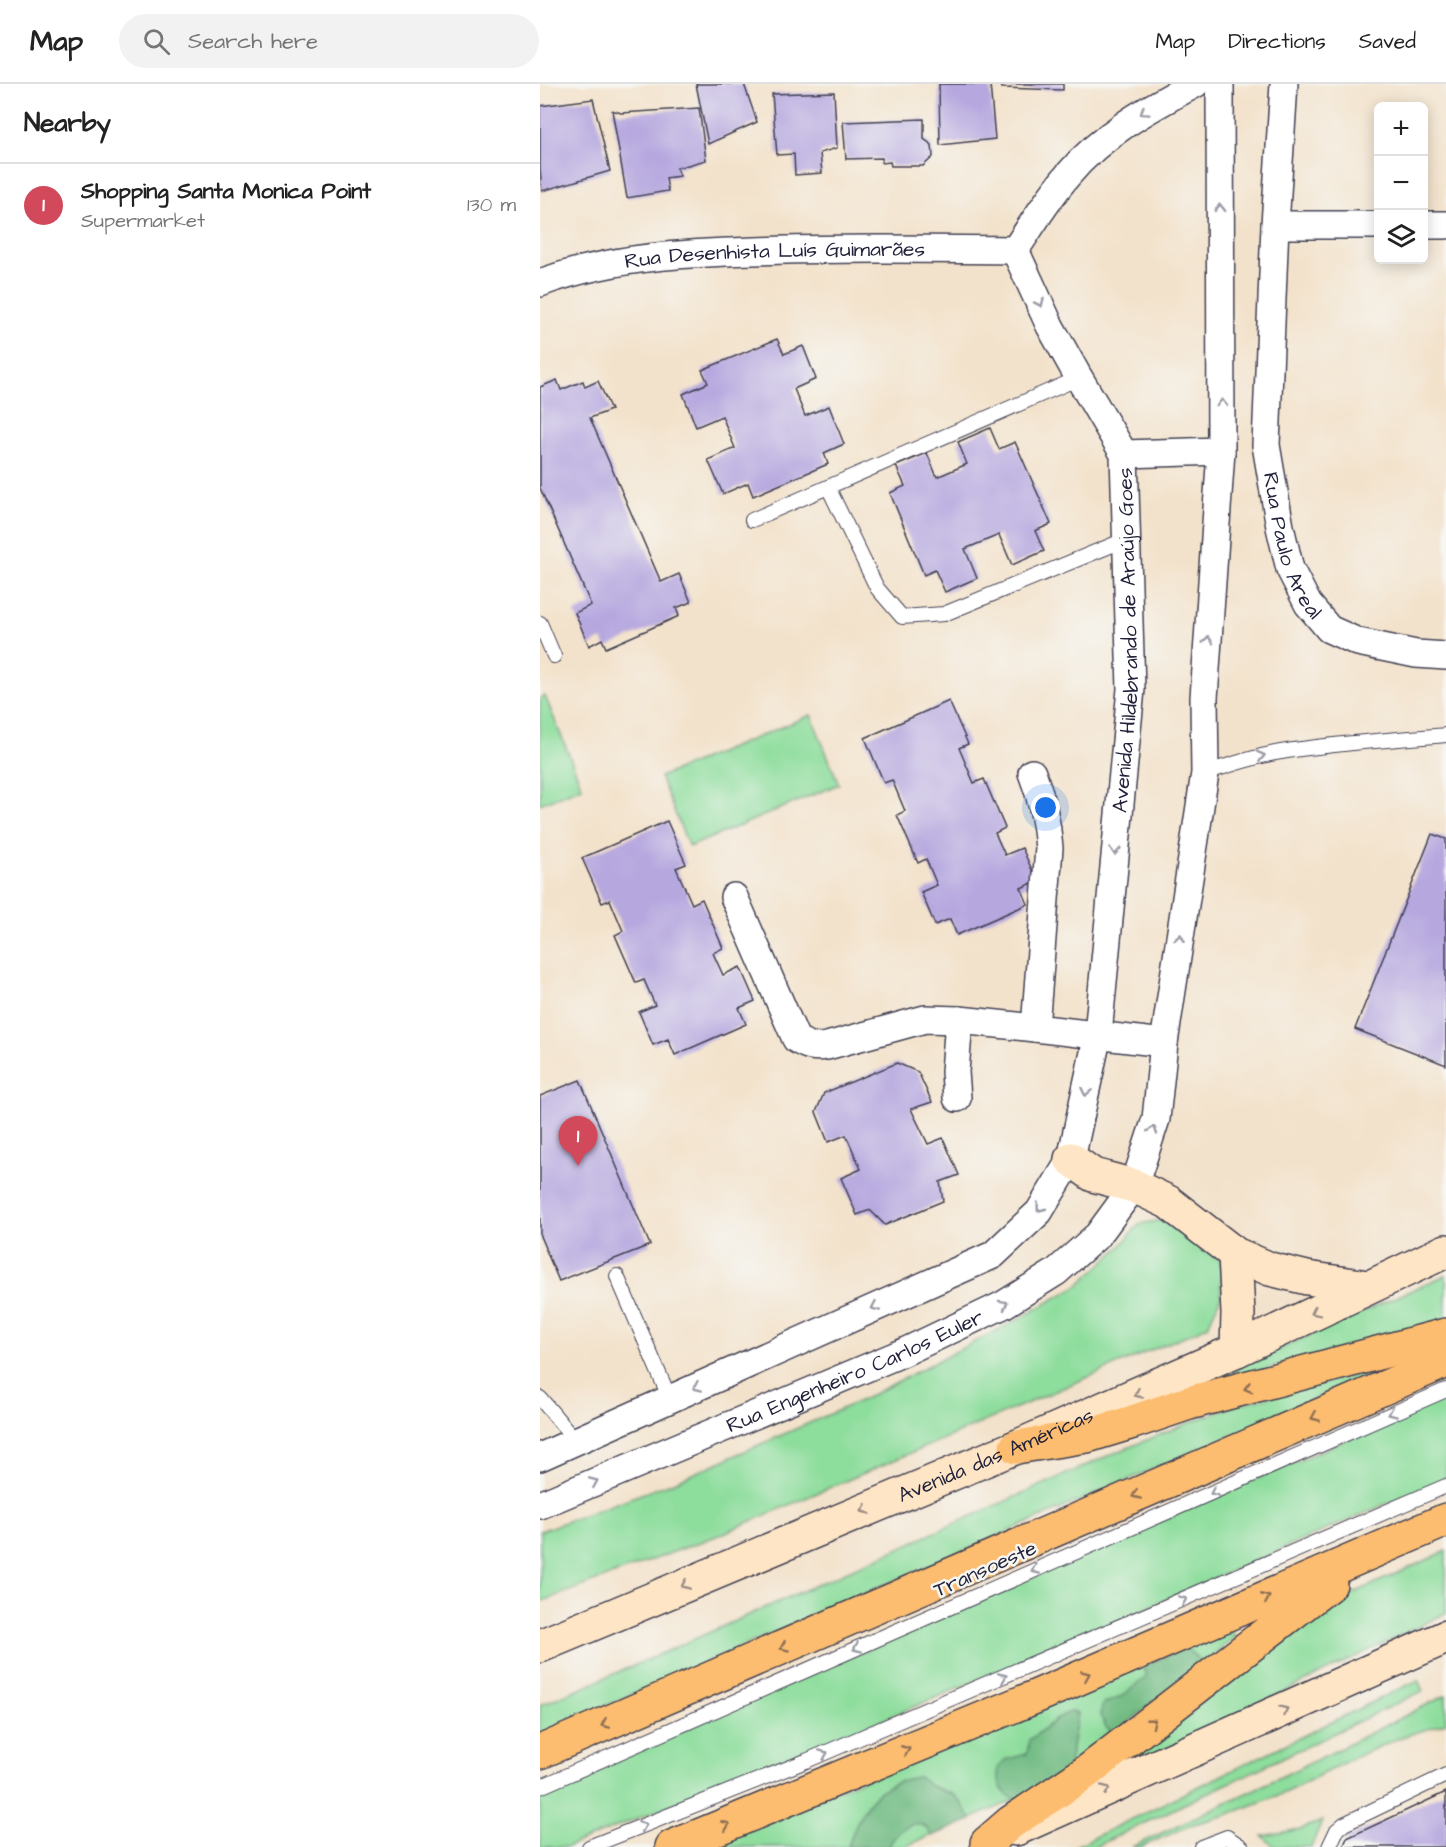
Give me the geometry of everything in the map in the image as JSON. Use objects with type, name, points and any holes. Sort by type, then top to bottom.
[{"type":"highway","points":[[1016,1447],[1087,1436],[1189,1402],[1446,1335]]},
{"type":"highway","points":[[540,1752],[1446,1361]]},
{"type":"highway","points":[[672,1847],[1024,1701],[1446,1520]]},
{"type":"highway","points":[[981,1845],[1088,1771],[1368,1554]]},
{"type":"main road","points":[[1071,1159],[1093,1175],[1134,1186],[1168,1202],[1235,1254],[1270,1269],[1307,1278],[1368,1287]]},
{"type":"main road","name":"Avenida das Américas","points":[[540,1646],[1016,1447],[1237,1350],[1446,1251]]},
{"type":"main road","points":[[1235,1254],[1237,1350]]},
{"type":"main road","points":[[981,1845],[1446,1637]]},
{"type":"street","points":[[1015,250],[1068,174],[1103,140],[1153,106],[1195,84]]},
{"type":"street","points":[[1134,1186],[1156,1119],[1164,1043],[1205,773],[1204,698],[1221,451],[1220,84]]},
{"type":"street","points":[[1284,84],[1275,225],[1374,225]]},
{"type":"street","name":"Rua Paulo Areal","points":[[1275,225],[1266,445],[1280,527],[1290,568],[1308,604],[1329,629],[1358,642],[1416,654],[1446,656]]},
{"type":"street","points":[[1428,225],[1446,225]]},
{"type":"street","name":"Rua Desenhista Luís Guimarães","points":[[540,284],[562,275],[641,258],[716,252],[871,248],[1015,250]]},
{"type":"street","name":"Avenida Hildebrando de Araújo Goes","points":[[1015,250],[1050,326],[1124,454],[1131,689],[1098,1034],[1071,1159]]},
{"type":"street","points":[[1124,454],[1221,451]]},
{"type":"street","points":[[1032,773],[1047,820],[1048,848],[1035,1028]]},
{"type":"street","points":[[734,897],[796,1039],[805,1045],[816,1048],[827,1046],[925,1019],[959,1020],[1164,1043]]},
{"type":"street","points":[[957,1098],[955,1072],[959,1020]]},
{"type":"street","points":[[540,1457],[993,1255],[1039,1212],[1071,1159]]},
{"type":"street","name":"Rua Engenheiro Carlos Euler","points":[[540,1505],[902,1353],[1003,1305],[1056,1272],[1098,1235],[1134,1186]]},
{"type":"lane","points":[[752,520],[1079,378]]},
{"type":"lane","points":[[828,487],[877,588],[902,617],[944,614],[1126,539]]},
{"type":"lane","points":[[540,623],[554,656]]},
{"type":"lane","points":[[1205,773],[1280,752],[1446,735]]},
{"type":"lane","points":[[617,1276],[670,1399]]},
{"type":"lane","name":"Transoeste","points":[[540,1787],[1446,1390]]},
{"type":"lane","points":[[540,1398],[576,1441]]},
{"type":"lane","points":[[589,1847],[806,1761],[1446,1486]]},
{"type":"lane","points":[[1329,1847],[1337,1830],[1344,1824],[1446,1775]]},
{"type":"lane","points":[[1201,1847],[1227,1837],[1242,1847]]},
{"type":"green space","points":[[545,696],[582,787],[540,804],[540,698]]},
{"type":"green space","points":[[811,715],[839,784],[689,847],[660,777]]},
{"type":"green space","points":[[1162,1220],[1193,1239],[1221,1261],[1221,1296],[1208,1326],[719,1535],[540,1602],[540,1531],[674,1482],[862,1400],[1017,1320],[1077,1286],[1120,1247],[1139,1224]]},
{"type":"green space","points":[[1446,1275],[1446,1321],[1213,1384],[1211,1379]]},
{"type":"green space","points":[[1389,1367],[540,1734],[540,1705],[647,1660],[1105,1457],[1239,1404]]},
{"type":"green space","points":[[1446,1396],[1446,1478],[885,1719],[567,1847],[540,1847],[540,1793]]},
{"type":"green space","points":[[1446,1551],[1446,1613],[1113,1775],[1108,1769],[1317,1610]]},
{"type":"green space","points":[[1231,1629],[1235,1637],[1114,1734],[1029,1794],[904,1847],[698,1847]]},
{"type":"green space","points":[[1186,1648],[1203,1663],[1114,1734],[1106,1727],[1100,1715],[1103,1704],[1121,1697],[1146,1677],[1145,1671],[1140,1667]]},
{"type":"green space","points":[[1418,1680],[1423,1691],[1094,1847],[1074,1847]]},
{"type":"green space","points":[[1446,1695],[1446,1723],[1399,1738],[1351,1759],[1287,1792],[1226,1815],[1191,1825],[1141,1847],[1132,1847],[1331,1753]]},
{"type":"green space","points":[[1070,1712],[1078,1713],[1068,1770],[1016,1800],[1011,1798],[1000,1783],[998,1768],[1005,1760],[1027,1754],[1029,1740]]},
{"type":"green space","points":[[919,1777],[929,1785],[954,1795],[971,1820],[932,1836],[924,1826],[912,1824],[894,1838],[889,1847],[848,1847],[858,1820],[872,1799],[891,1784]]},
{"type":"green space","points":[[1322,1821],[1311,1847],[1275,1847],[1262,1836],[1301,1829]]},
{"type":"building","points":[[696,84],[744,84],[757,122],[708,144]]},
{"type":"building","points":[[939,84],[990,84],[995,139],[940,145]]},
{"type":"building","points":[[1001,84],[1063,84],[1063,90],[1002,88]]},
{"type":"building","points":[[834,92],[837,148],[820,153],[822,173],[795,175],[794,154],[777,155],[772,94]]},
{"type":"building","points":[[593,99],[610,171],[542,191],[540,106]]},
{"type":"building","points":[[699,108],[706,160],[677,168],[680,176],[666,178],[668,191],[627,198],[612,110],[621,113]]},
{"type":"building","points":[[924,119],[924,139],[932,145],[933,157],[923,166],[891,166],[890,162],[882,163],[882,158],[846,159],[843,122]]},
{"type":"building","points":[[777,339],[784,354],[803,346],[816,379],[794,389],[805,416],[829,406],[844,444],[824,453],[828,464],[753,496],[748,483],[723,494],[708,460],[735,448],[722,416],[696,427],[683,394],[708,383],[702,370]]},
{"type":"building","points":[[557,380],[561,390],[583,381],[585,387],[598,381],[611,410],[590,418],[661,582],[679,574],[691,602],[676,608],[679,616],[606,648],[602,639],[589,646],[575,613],[591,605],[540,488],[540,387]]},
{"type":"building","points":[[990,428],[999,449],[1015,442],[1051,524],[1035,531],[1044,551],[1012,565],[999,535],[965,549],[977,578],[945,592],[935,570],[924,575],[890,493],[905,486],[896,466],[927,453],[937,477],[967,464],[958,442]]},
{"type":"building","points":[[949,701],[968,744],[959,748],[974,783],[984,779],[1005,828],[995,833],[1005,855],[1022,848],[1037,881],[1021,888],[1028,904],[957,935],[950,919],[935,925],[921,892],[937,885],[926,859],[918,863],[897,815],[905,811],[892,780],[884,783],[865,738]]},
{"type":"building","points":[[667,821],[686,864],[676,868],[692,904],[702,899],[723,948],[713,953],[723,975],[740,967],[755,1001],[739,1008],[746,1024],[675,1055],[668,1039],[653,1045],[639,1012],[655,1005],[644,980],[636,983],[615,935],[623,931],[610,900],[602,903],[582,858]]},
{"type":"building","points":[[1432,834],[1446,839],[1446,1065],[1355,1029]]},
{"type":"building","points":[[897,1063],[918,1072],[932,1102],[911,1109],[928,1144],[943,1138],[959,1175],[940,1182],[943,1201],[885,1225],[870,1210],[857,1215],[841,1178],[861,1169],[846,1135],[828,1142],[816,1112],[824,1093]]},
{"type":"building","points":[[580,1080],[650,1245],[559,1281],[540,1236],[540,1096]]},
{"type":"building","points":[[1446,1792],[1446,1847],[1343,1847],[1347,1838]]},
{"type":"place","name":"Shopping Santa Monica Point","points":[[578,1166]]}]
